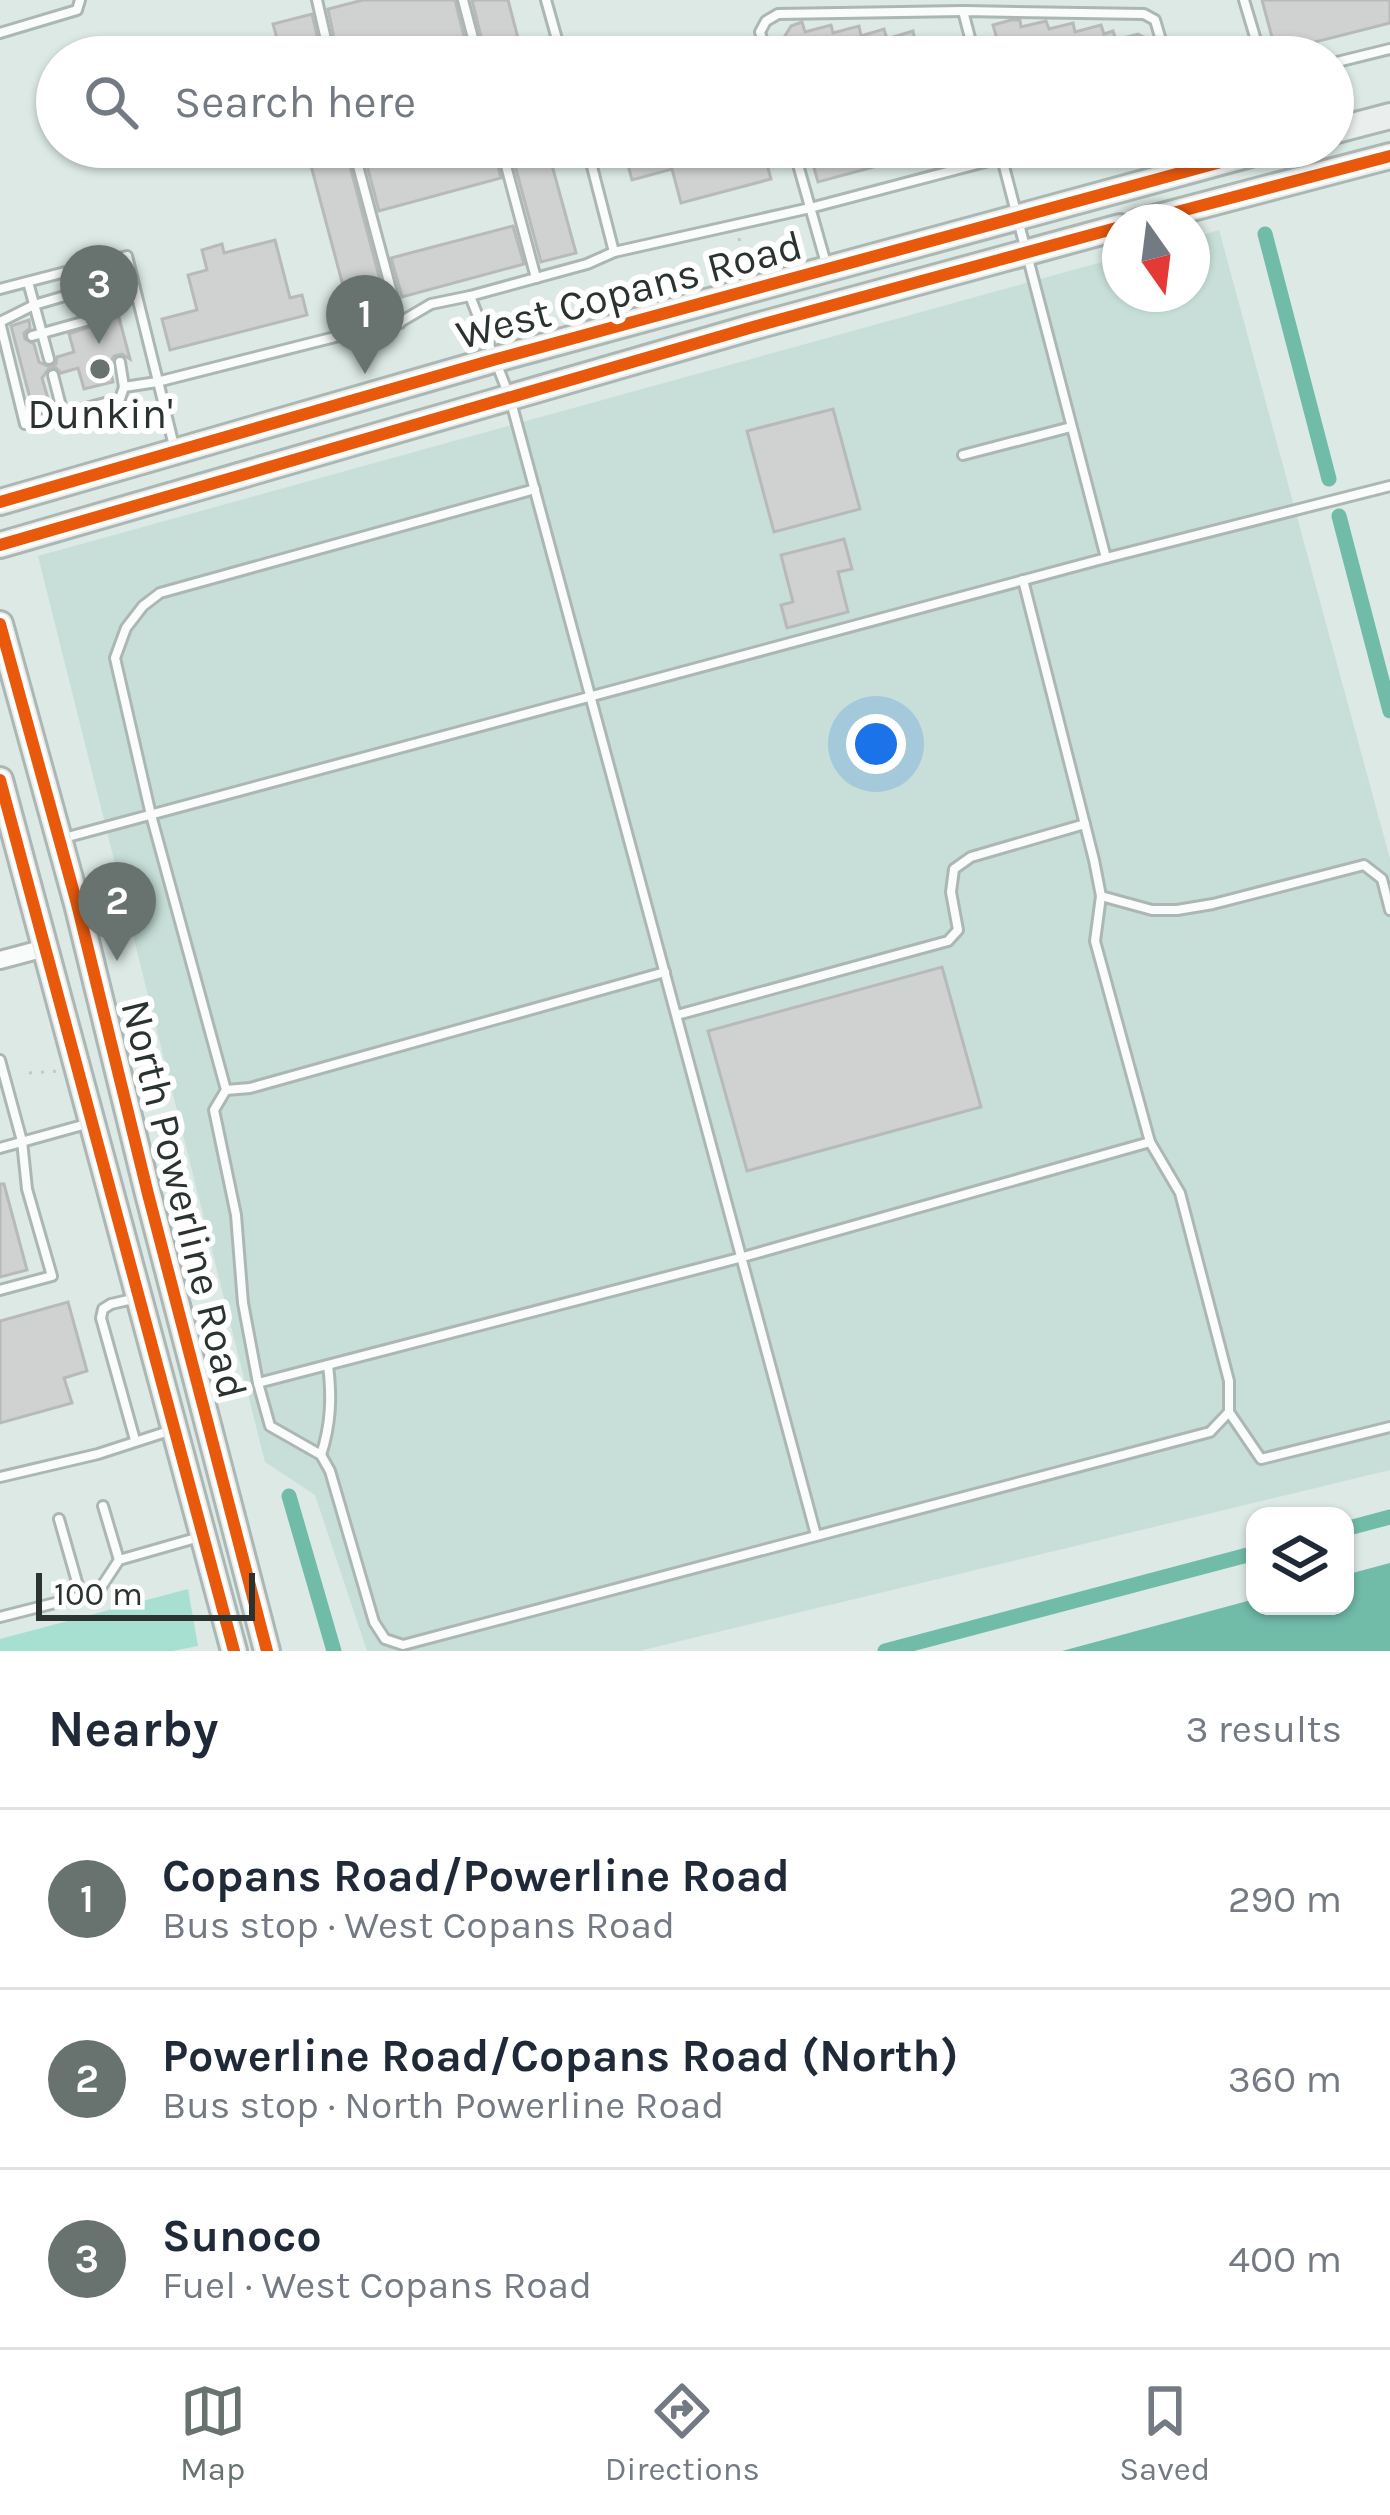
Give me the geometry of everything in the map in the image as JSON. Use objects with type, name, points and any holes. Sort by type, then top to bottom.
[{"type":"main road","points":[[1354,125],[1390,116]]},
{"type":"main road","points":[[1354,165],[1390,156]]},
{"type":"main road","name":"West Copans Road","points":[[0,502],[493,360],[1199,168]]},
{"type":"main road","points":[[1207,204],[1344,168]]},
{"type":"main road","name":"West Copans Road","points":[[0,545],[753,327],[1102,232]]},
{"type":"main road","name":"North Powerline Road","points":[[0,624],[60,839],[266,1648]]},
{"type":"main road","name":"North Powerline Road","points":[[0,782],[234,1651]]},
{"type":"main road","points":[[92,1123],[113,1136],[148,1194]]},
{"type":"main road","points":[[217,1585],[239,1626],[266,1648]]},
{"type":"street","points":[[0,960],[45,948]]},
{"type":"lane","points":[[0,33],[77,10],[80,0]]},
{"type":"lane","points":[[317,0],[325,36]]},
{"type":"lane","points":[[463,0],[472,36]]},
{"type":"lane","points":[[546,0],[556,36]]},
{"type":"lane","points":[[1244,0],[1255,36]]},
{"type":"lane","points":[[963,10],[970,36]]},
{"type":"lane","points":[[761,36],[766,21],[778,14],[963,10],[1144,14],[1155,20],[1160,36]]},
{"type":"lane","points":[[1354,58],[1390,49]]},
{"type":"lane","points":[[359,168],[400,323]]},
{"type":"lane","points":[[507,168],[536,278]]},
{"type":"lane","points":[[592,168],[614,252]]},
{"type":"lane","points":[[799,168],[828,269]]},
{"type":"lane","points":[[124,388],[347,334],[374,332],[431,304],[587,264],[614,252],[810,208],[946,168]]},
{"type":"lane","points":[[1004,168],[1106,558]]},
{"type":"lane","points":[[0,289],[127,256],[176,451]]},
{"type":"lane","points":[[86,268],[104,302]]},
{"type":"lane","points":[[37,335],[86,321],[82,291],[89,280]]},
{"type":"lane","points":[[28,283],[44,355]]},
{"type":"lane","points":[[82,291],[34,305],[0,322],[19,375],[26,424],[120,399],[124,388],[120,362]]},
{"type":"lane","points":[[470,296],[511,398],[817,1535]]},
{"type":"lane","points":[[53,375],[51,388],[64,414]]},
{"type":"lane","points":[[963,455],[1071,427]]},
{"type":"lane","points":[[60,839],[1390,486]]},
{"type":"lane","points":[[535,489],[160,593],[126,628],[115,658],[151,815],[226,1090],[214,1110],[236,1215],[243,1303],[258,1383],[270,1426],[320,1455],[330,1472],[374,1622],[385,1639],[403,1645],[1210,1432],[1229,1412]]},
{"type":"lane","points":[[1023,580],[1101,896],[1095,941],[1150,1142],[1180,1193],[1229,1381],[1229,1412],[1261,1459],[1390,1427]]},
{"type":"lane","points":[[676,1015],[948,941],[958,930],[951,892],[954,869],[971,857],[1084,824]]},
{"type":"lane","points":[[1101,896],[1151,910],[1177,910],[1364,865],[1382,879],[1390,910]]},
{"type":"lane","points":[[226,1090],[250,1088],[664,972]]},
{"type":"lane","points":[[0,1060],[22,1141],[27,1189],[52,1276],[0,1290]]},
{"type":"lane","points":[[0,1148],[92,1123]]},
{"type":"lane","points":[[258,1383],[743,1257],[1150,1142]]},
{"type":"lane","points":[[135,1440],[101,1318],[103,1309],[111,1304],[139,1297]]},
{"type":"lane","points":[[320,1455],[332,1401],[328,1365]]},
{"type":"lane","points":[[0,1477],[175,1430]]},
{"type":"lane","points":[[103,1506],[119,1560]]},
{"type":"lane","points":[[58,1519],[81,1596]]},
{"type":"lane","points":[[0,1618],[98,1592],[119,1560],[203,1536]]},
{"type":"path","points":[[737,230],[746,272]]},
{"type":"path","points":[[29,1072],[61,1071]]},
{"type":"shaded area","points":[[1219,230],[1390,859],[1390,1470],[639,1651],[367,1651],[315,1495],[265,1462],[38,556],[1102,262],[1102,312],[1210,312],[1210,233]]},
{"type":"shaded area","points":[[1390,1563],[1390,1651],[1062,1651],[1246,1601],[1246,1615],[1354,1615],[1354,1573]]},
{"type":"shaded area","points":[[188,1589],[198,1646],[172,1651],[0,1651],[0,1639]]},
{"type":"building","points":[[363,0],[455,0],[464,36],[334,36],[328,9]]},
{"type":"building","points":[[472,0],[508,0],[517,36],[481,36]]},
{"type":"building","points":[[1262,0],[1390,0],[1390,23],[1339,36],[1272,36]]},
{"type":"building","points":[[312,14],[317,36],[276,36],[273,24]]},
{"type":"building","points":[[1020,20],[1021,27],[1046,21],[1049,29],[1073,23],[1075,32],[1101,25],[1104,34],[1113,31],[1115,36],[996,36],[993,25]]},
{"type":"building","points":[[802,22],[805,32],[831,25],[833,33],[859,26],[861,36],[785,36],[791,26]]},
{"type":"building","points":[[312,168],[351,168],[386,303],[350,312]]},
{"type":"building","points":[[368,168],[498,168],[501,178],[379,211]]},
{"type":"building","points":[[516,168],[553,168],[576,253],[541,262]]},
{"type":"building","points":[[629,168],[768,168],[771,179],[681,203],[672,169],[632,180]]},
{"type":"building","points":[[814,168],[870,168],[818,182]]},
{"type":"building","points":[[513,226],[524,264],[402,297],[391,258]]},
{"type":"building","points":[[275,240],[290,298],[302,295],[307,315],[170,350],[162,319],[197,310],[188,275],[207,270],[202,250],[222,244],[224,253]]},
{"type":"building","points":[[114,299],[130,359],[114,356],[109,365],[113,382],[84,389],[78,368],[61,373],[50,367],[57,357],[74,352],[69,334],[92,326],[94,305],[106,310]]},
{"type":"building","points":[[29,320],[25,339],[34,344],[39,362],[50,367],[42,378],[49,402],[32,406],[11,326]]},
{"type":"building","points":[[833,409],[860,509],[774,532],[747,431]]},
{"type":"building","points":[[844,539],[852,569],[838,572],[848,612],[787,628],[781,605],[793,602],[781,555]]},
{"type":"building","points":[[942,967],[981,1107],[747,1171],[708,1031]]},
{"type":"building","points":[[0,1184],[4,1184],[27,1270],[0,1277]]},
{"type":"building","points":[[68,1302],[87,1371],[64,1378],[72,1403],[0,1423],[0,1321]]},
{"type":"waterway","points":[[1265,234],[1329,479]]},
{"type":"waterway","points":[[1339,516],[1390,711]]},
{"type":"waterway","points":[[289,1496],[334,1651]]},
{"type":"waterway","points":[[1354,1527],[1390,1517]]},
{"type":"waterway","points":[[885,1651],[1246,1555]]},
{"type":"cycle path","points":[[1354,165],[1390,156]]},
{"type":"cycle path","points":[[0,502],[493,360],[1199,168]]},
{"type":"cycle path","points":[[1207,204],[1344,168]]},
{"type":"cycle path","points":[[0,545],[753,327],[1102,232]]},
{"type":"cycle path","points":[[0,624],[77,904],[267,1651]]},
{"type":"cycle path","points":[[0,780],[234,1651]]},
{"type":"place","name":"Sunoco","points":[[99,344]]},
{"type":"place","name":"Dunkin'","points":[[100,369]]},
{"type":"place","name":"Copans Road/Powerline Road","points":[[365,374]]},
{"type":"place","name":"Powerline Road/Copans Road (North)","points":[[117,961]]}]
